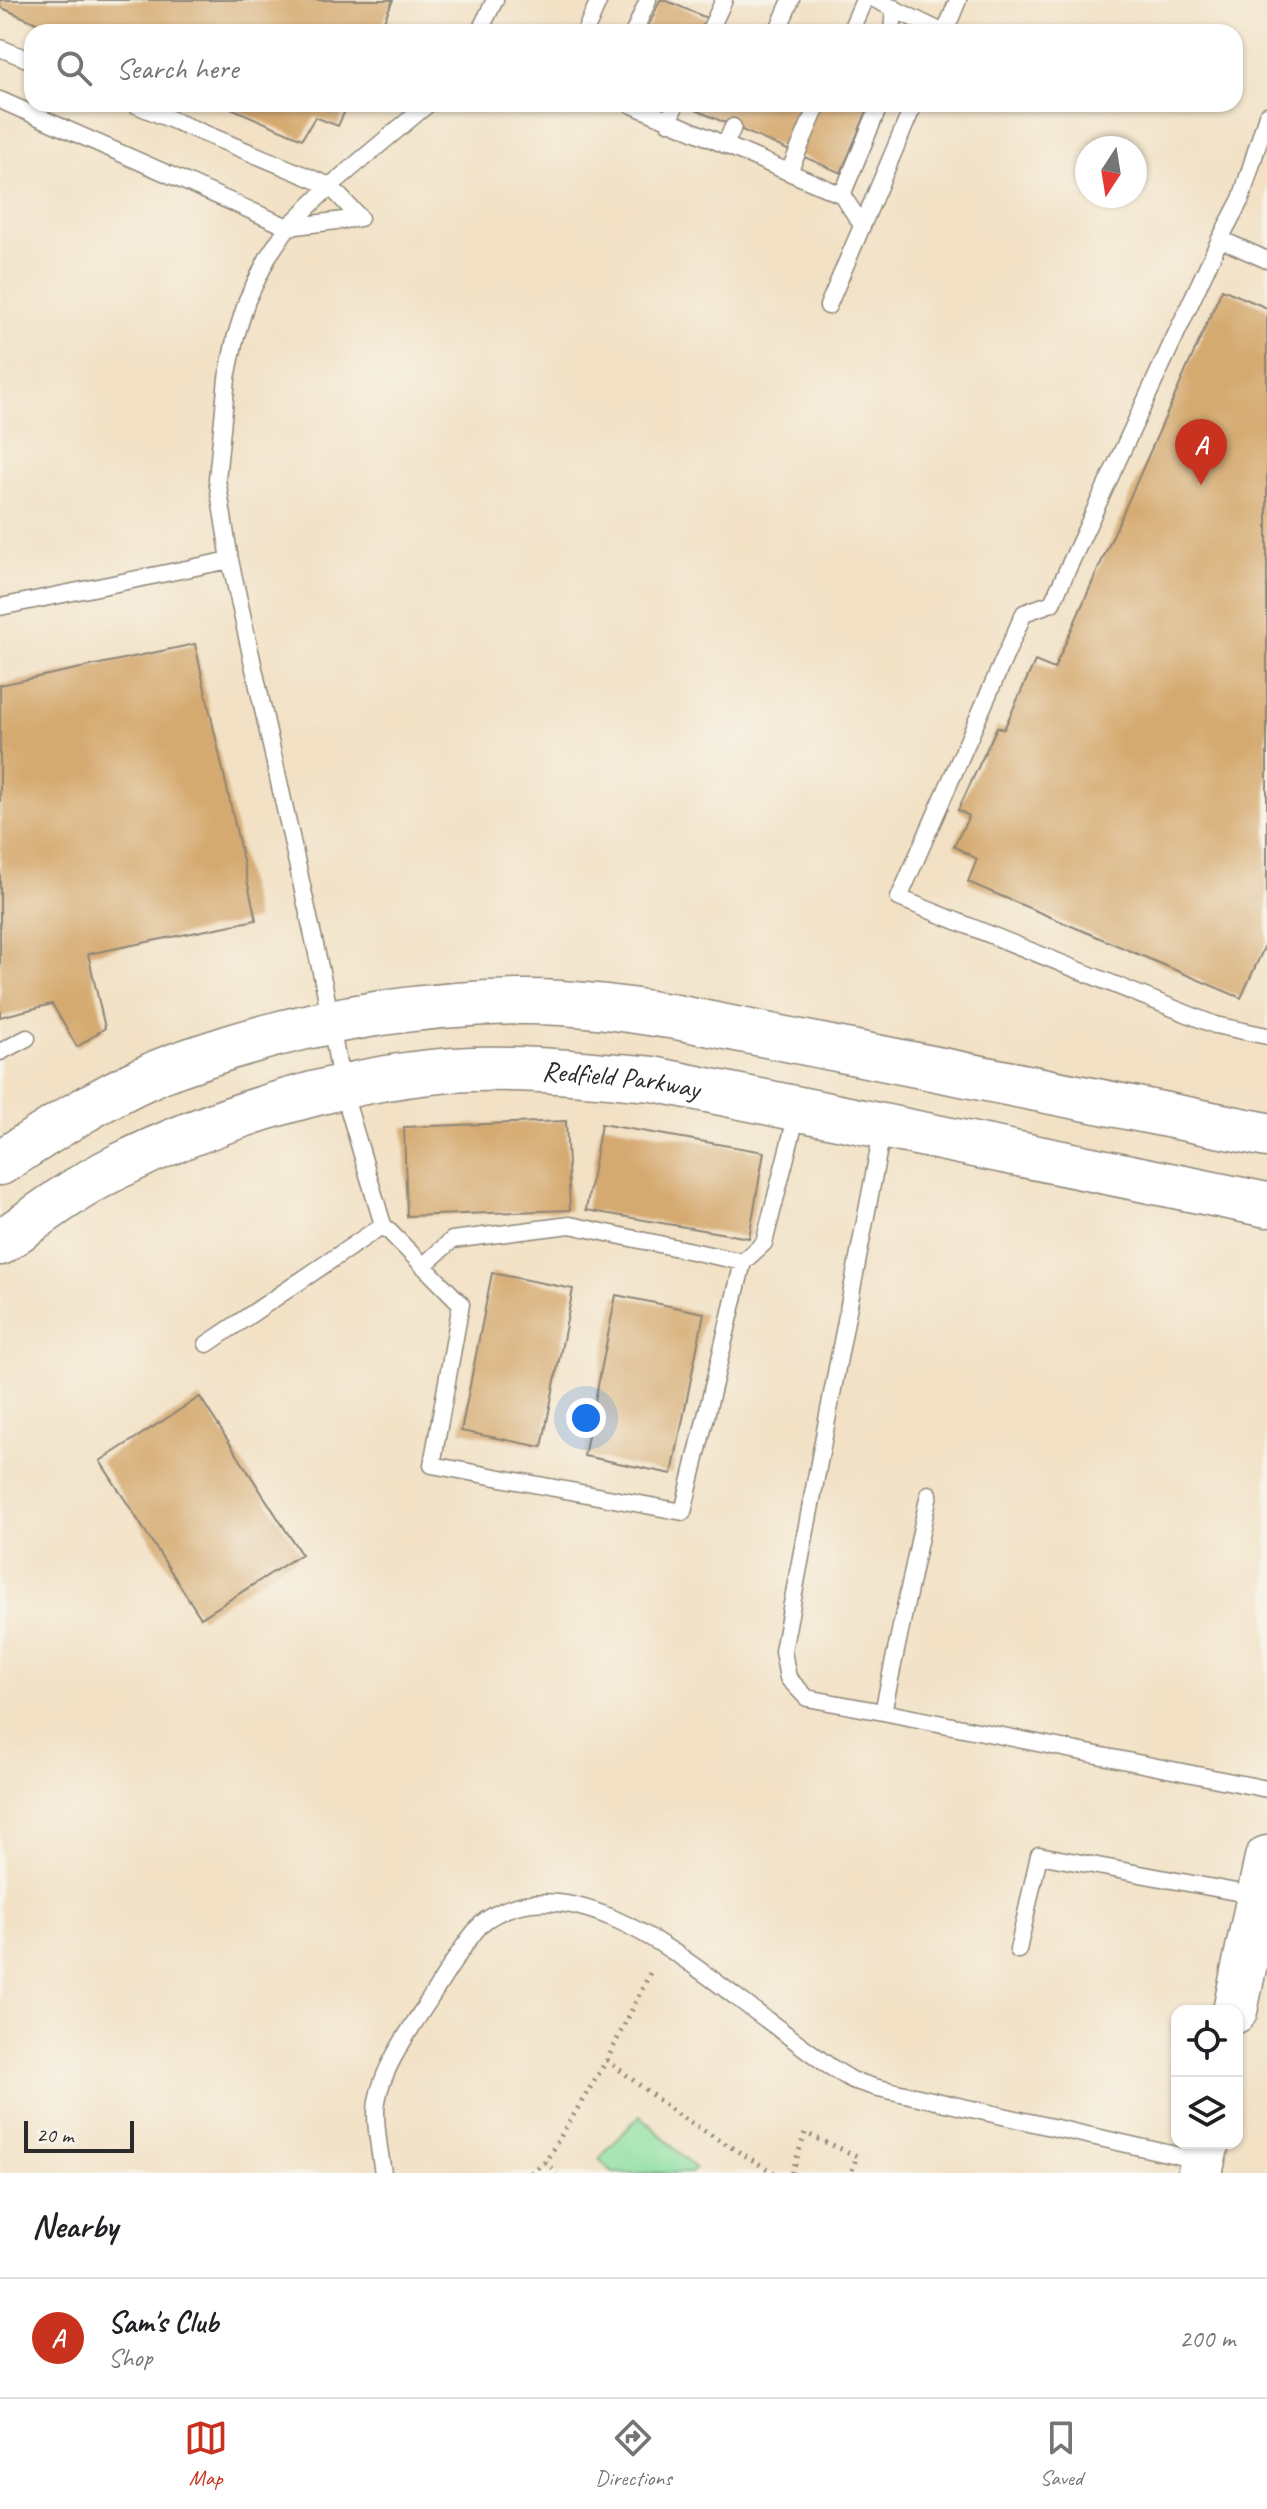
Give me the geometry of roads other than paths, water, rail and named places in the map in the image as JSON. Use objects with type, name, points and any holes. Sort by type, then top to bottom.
[{"type":"street","points":[[0,1163],[80,1112],[154,1074],[247,1041],[332,1020],[438,1006],[522,1002],[619,1008],[676,1017],[1267,1135]]},
{"type":"street","name":"Redfield Parkway","points":[[0,1243],[65,1197],[117,1167],[238,1117],[342,1087],[470,1069],[553,1071],[653,1079],[1267,1205]]},
{"type":"street","points":[[1236,2005],[1263,1878]]},
{"type":"lane","points":[[483,24],[495,0]]},
{"type":"lane","points":[[588,24],[599,0]]},
{"type":"lane","points":[[638,24],[648,0]]},
{"type":"lane","points":[[713,24],[724,0]]},
{"type":"lane","points":[[780,24],[791,0]]},
{"type":"lane","points":[[854,24],[864,0]]},
{"type":"lane","points":[[876,0],[927,24]]},
{"type":"lane","points":[[948,24],[958,0]]},
{"type":"lane","points":[[893,24],[894,8]]},
{"type":"lane","points":[[0,48],[24,58]]},
{"type":"lane","points":[[0,100],[24,111]]},
{"type":"lane","points":[[27,112],[288,227],[360,218],[330,186],[153,112]]},
{"type":"lane","points":[[418,112],[330,186],[288,227],[269,255],[247,300],[235,339],[227,378],[217,479],[230,560],[332,1020],[342,1087],[383,1225],[461,1304],[432,1465],[683,1512],[743,1262],[764,1243],[798,1109]]},
{"type":"lane","points":[[647,112],[842,195],[862,225]]},
{"type":"lane","points":[[668,122],[672,112]]},
{"type":"lane","points":[[789,172],[815,112]]},
{"type":"lane","points":[[842,195],[877,112]]},
{"type":"lane","points":[[828,306],[911,112]]},
{"type":"lane","points":[[1267,115],[1241,199],[1052,603],[1024,613],[899,898],[1215,1025],[1267,1036]]},
{"type":"lane","points":[[725,145],[733,127]]},
{"type":"lane","points":[[1220,239],[1267,260]]},
{"type":"lane","points":[[0,607],[230,560]]},
{"type":"lane","points":[[0,1052],[27,1038]]},
{"type":"lane","points":[[883,1127],[783,1651],[788,1678],[807,1698],[1267,1789]]},
{"type":"lane","points":[[207,1344],[383,1225]]},
{"type":"lane","points":[[423,1266],[452,1240],[570,1225],[743,1262]]},
{"type":"lane","points":[[883,1712],[929,1494]]},
{"type":"lane","points":[[1018,1950],[1039,1855],[1263,1878]]},
{"type":"lane","points":[[383,2173],[375,2110],[384,2075],[434,1992],[483,1922],[506,1909],[531,1903],[563,1904],[627,1924],[665,1944],[852,2080],[991,2115],[1203,2159]]},
{"type":"place","name":"Sam's Club","points":[[1201,485]]}]
